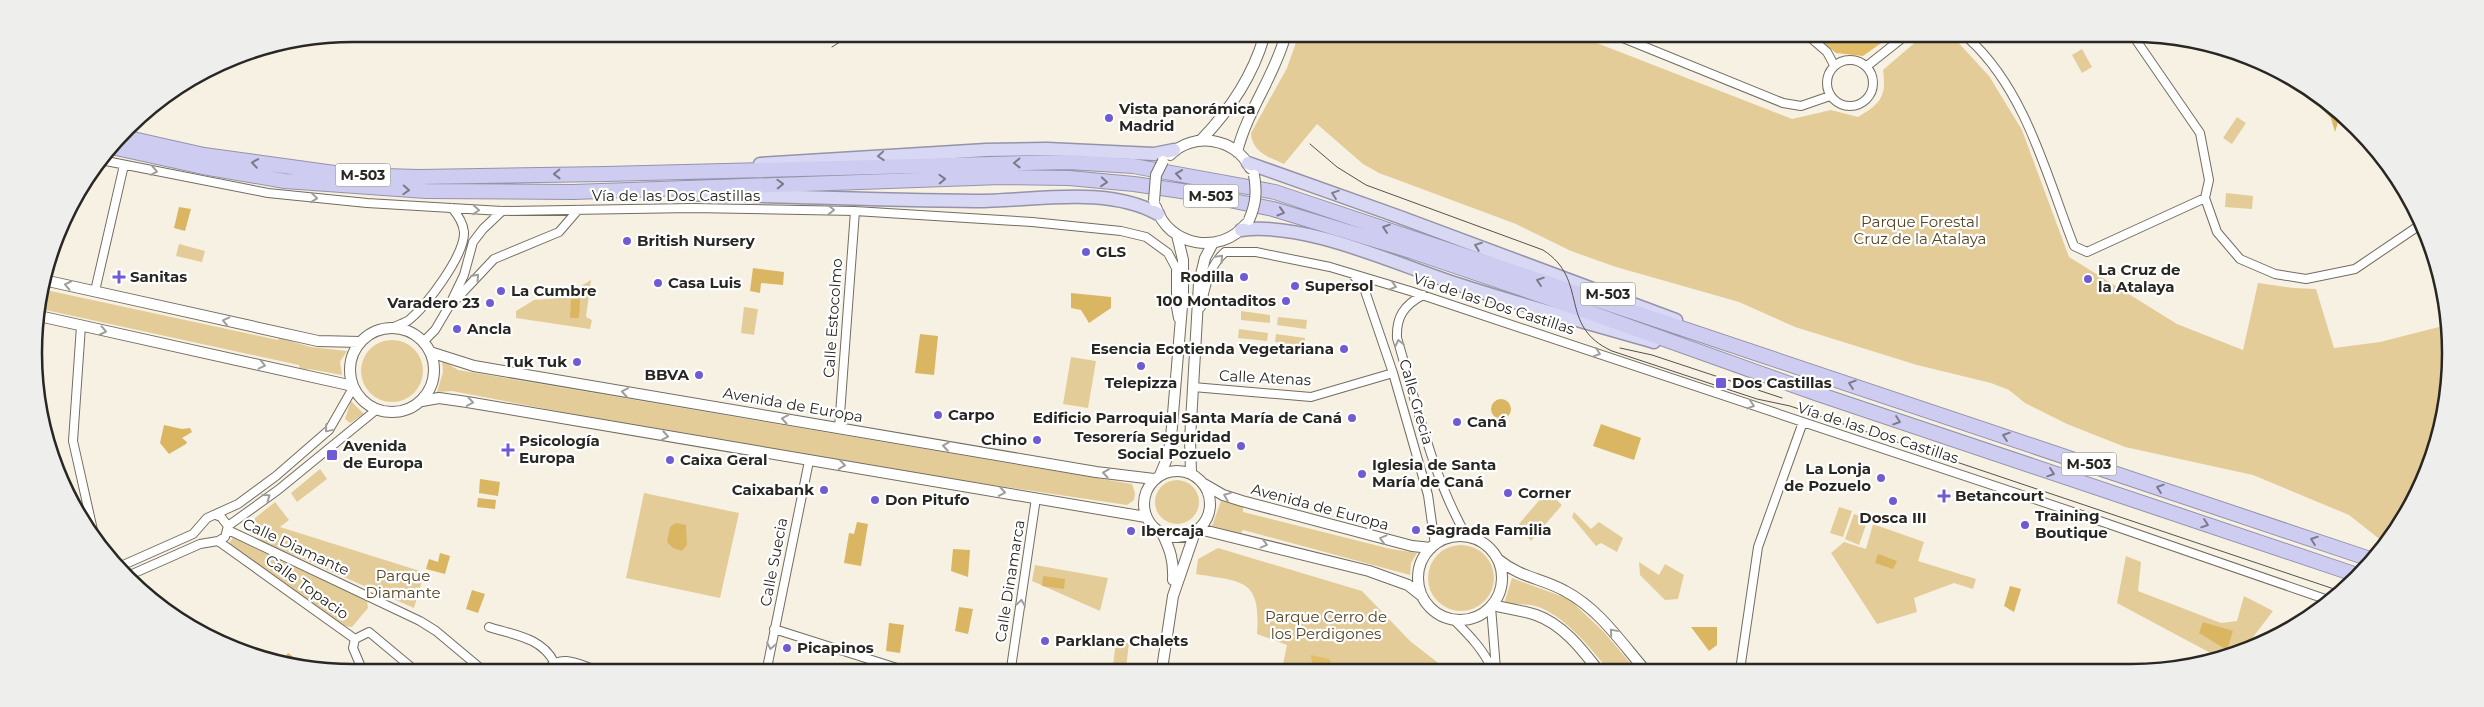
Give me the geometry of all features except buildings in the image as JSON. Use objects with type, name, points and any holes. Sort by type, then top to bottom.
[{"type":"highway","name":"M-503","points":[[130,138],[204,155],[349,175],[419,177],[606,174],[1069,162],[1133,166],[1177,173],[1275,192],[2365,557]]},
{"type":"highway","name":"M-503","points":[[119,149],[203,167],[294,182],[426,191],[977,200],[1086,196],[1128,202],[1144,206],[1158,214]]},
{"type":"highway","name":"M-503","points":[[606,174],[986,150],[1047,149],[1154,154],[1174,150]]},
{"type":"highway","name":"M-503","points":[[1248,163],[1397,216],[1819,373]]},
{"type":"highway","name":"M-503","points":[[573,192],[1002,177],[1069,178],[1195,193],[1273,209],[1411,251],[1818,394]]},
{"type":"highway","name":"M-503","points":[[1245,225],[1284,230],[1352,248],[1459,285],[1683,350],[2350,573]]},
{"type":"street","points":[[1200,140],[1225,114],[1238,95],[1262,42]]},
{"type":"street","points":[[1237,152],[1242,130],[1280,54],[1284,42]]},
{"type":"street","points":[[1633,42],[1783,103],[1801,106],[1830,96]]},
{"type":"street","points":[[1815,42],[1827,52],[1834,65]]},
{"type":"street","points":[[1867,66],[1897,42]]},
{"type":"street","points":[[1973,42],[1980,48],[2013,96],[2042,160],[2074,246],[2087,252],[2206,198]]},
{"type":"street","points":[[2138,42],[2200,133],[2209,180],[2206,198],[2217,232],[2240,259],[2275,274],[2306,279],[2354,269],[2415,228]]},
{"type":"street","points":[[1849,59],[1858,60],[1867,66],[1874,80],[1869,97],[1862,103],[1848,106],[1835,101],[1830,96],[1826,84],[1828,73],[1834,65],[1849,59]]},
{"type":"street","points":[[1200,140],[1214,141],[1237,152],[1248,163],[1254,175],[1257,192],[1254,209],[1245,225],[1229,238],[1213,243],[1188,241],[1177,235],[1166,226],[1158,214],[1154,201],[1156,175],[1164,160],[1174,150],[1185,144],[1200,140]]},
{"type":"street","name":"Vía de las Dos Castillas","points":[[109,162],[268,193],[367,203],[502,211],[692,208],[855,211],[1032,222],[1121,231],[1146,237],[1168,253],[1176,268],[1176,307],[1180,326]]},
{"type":"street","points":[[95,291],[124,164]]},
{"type":"street","points":[[392,328],[414,334],[423,342],[430,352],[434,364],[434,378],[430,390],[422,401],[408,410],[392,413],[376,410],[362,401],[353,387],[349,369],[352,354],[360,342],[370,334],[408,321],[431,296],[452,265],[464,235],[463,224],[452,208]]},
{"type":"street","points":[[448,308],[494,260],[559,232],[578,210]]},
{"type":"street","points":[[423,342],[435,330],[448,308],[464,275],[473,242],[483,229],[502,211]]},
{"type":"street","name":"Calle Estocolmo","points":[[839,428],[855,211]]},
{"type":"street","points":[[1157,477],[1170,471],[1181,470],[1192,473],[1204,484],[1211,503],[1206,522],[1197,531],[1184,536],[1173,537],[1162,533],[1146,517],[1144,497],[1168,456],[1171,438],[1184,294],[1183,260],[1177,235]]},
{"type":"street","points":[[1192,473],[1190,440],[1199,283],[1205,258],[1213,243]]},
{"type":"street","name":"Vía de las Dos Castillas","points":[[1198,319],[1210,271],[1217,259],[1225,252],[1256,252],[1330,267],[1423,295],[2322,598]]},
{"type":"street","name":"Calle Grecia","points":[[1352,274],[1364,288],[1393,373],[1428,495],[1433,546]]},
{"type":"street","points":[[51,282],[318,341],[360,342]]},
{"type":"street","name":"Calle Grecia","points":[[1423,295],[1408,304],[1401,313],[1396,324],[1397,338],[1433,458],[1454,515],[1467,536]]},
{"type":"street","points":[[45,317],[353,387]]},
{"type":"street","points":[[81,326],[73,441],[91,519]]},
{"type":"street","name":"Avenida de Europa","points":[[430,352],[474,366],[839,428],[1157,477]]},
{"type":"street","name":"Calle Atenas","points":[[1193,387],[1311,397],[1393,373]]},
{"type":"street","points":[[125,564],[186,538],[202,525],[207,518],[238,504],[329,430],[353,387]]},
{"type":"street","points":[[422,401],[439,398],[467,402],[1146,517]]},
{"type":"street","points":[[134,573],[200,544],[215,542],[225,537],[228,528],[376,410]]},
{"type":"street","points":[[1741,664],[1758,547],[1803,422]]},
{"type":"street","name":"Calle Suecia","points":[[768,664],[809,461]]},
{"type":"street","name":"Avenida de Europa","points":[[1204,484],[1223,495],[1242,502],[1412,546],[1433,546]]},
{"type":"street","name":"Calle Dinamarca","points":[[1012,664],[1036,498]]},
{"type":"street","points":[[216,515],[221,517],[228,528]]},
{"type":"street","points":[[202,525],[202,532],[206,538],[215,542]]},
{"type":"street","name":"Calle Diamante","points":[[228,528],[436,631],[474,664]]},
{"type":"street","points":[[1197,531],[1216,532],[1369,571],[1408,585],[1422,596],[1435,612],[1454,620],[1472,637],[1490,664]]},
{"type":"street","points":[[1173,596],[1197,531]]},
{"type":"street","points":[[1162,533],[1171,550],[1174,563],[1173,596],[1163,664]]},
{"type":"street","points":[[1422,596],[1419,586],[1419,570],[1424,556],[1433,546],[1445,539],[1467,536],[1485,545],[1498,560],[1522,576],[1556,586],[1586,603],[1639,664]]},
{"type":"street","name":"Calle Topacio","points":[[215,542],[355,639],[353,648],[360,664]]},
{"type":"street","points":[[1454,620],[1474,618],[1492,606],[1499,595],[1502,583],[1502,571],[1498,560]]},
{"type":"street","points":[[1492,606],[1496,664]]},
{"type":"street","points":[[1492,606],[1523,611],[1547,620],[1580,648],[1593,664]]},
{"type":"street","points":[[488,627],[537,642],[549,651],[551,664]]},
{"type":"street","points":[[774,629],[884,664]]},
{"type":"street","points":[[355,639],[369,632],[407,664]]},
{"type":"street","points":[[554,664],[568,660],[579,664]]},
{"type":"green space","name":"Parque Forestal Cruz de la Atalaya","points":[[1296,42],[1594,42],[1792,119],[1831,110],[1858,117],[1877,104],[1880,99],[1884,87],[1883,70],[1916,42],[1958,42],[1989,76],[2022,130],[2069,257],[2177,324],[2243,350],[2258,283],[2316,289],[2334,348],[2380,342],[2440,326],[2442,354],[2439,394],[2436,414],[2425,453],[2418,473],[2400,509],[2380,539],[2349,515],[2253,475],[2125,447],[2067,424],[2025,403],[2009,390],[1991,383],[1917,365],[1795,327],[1739,302],[1616,267],[1571,251],[1516,224],[1379,173],[1363,164],[1317,124],[1284,164],[1262,153],[1254,145],[1251,133],[1287,68]]},
{"type":"green space","points":[[2082,49],[2092,67],[2082,73],[2072,55]]},
{"type":"green space","points":[[2237,117],[2246,123],[2232,144],[2223,138]]},
{"type":"green space","points":[[2226,193],[2253,196],[2252,209],[2225,207]]},
{"type":"green space","points":[[179,244],[205,251],[202,262],[176,256]]},
{"type":"green space","points":[[591,280],[586,317],[592,320],[590,329],[516,318],[516,311],[534,300],[560,298]]},
{"type":"green space","points":[[49,291],[278,340],[279,338],[311,347],[347,351],[340,362],[342,375],[309,369],[300,370],[299,365],[45,310]]},
{"type":"green space","points":[[744,307],[758,309],[754,335],[741,333]]},
{"type":"green space","points":[[1241,311],[1270,315],[1270,323],[1241,320]]},
{"type":"green space","points":[[1278,317],[1307,320],[1306,329],[1277,325]]},
{"type":"green space","points":[[1239,329],[1268,333],[1267,341],[1238,338]]},
{"type":"green space","points":[[1276,334],[1305,338],[1304,346],[1275,342]]},
{"type":"green space","points":[[386,340],[398,340],[414,349],[421,359],[423,371],[421,383],[414,393],[398,402],[386,402],[375,397],[366,388],[361,377],[361,365],[366,354],[375,345]]},
{"type":"green space","points":[[1071,357],[1096,361],[1088,408],[1063,404]]},
{"type":"green space","points":[[442,360],[458,370],[1132,484],[1135,493],[1134,500],[1127,505],[771,452],[452,391],[437,392],[443,372]]},
{"type":"green space","points":[[351,401],[364,414],[350,423],[345,419]]},
{"type":"green space","points":[[320,469],[327,479],[297,502],[291,493]]},
{"type":"green space","points":[[1173,480],[1181,480],[1193,486],[1199,502],[1193,518],[1181,524],[1173,524],[1161,518],[1155,506],[1155,498],[1161,486]]},
{"type":"green space","points":[[1547,491],[1562,505],[1531,541],[1519,524]]},
{"type":"green space","points":[[644,493],[739,513],[720,598],[626,578]]},
{"type":"green space","points":[[1221,501],[1243,507],[1243,512],[1391,549],[1417,553],[1411,563],[1410,575],[1243,530],[1241,533],[1212,526]]},
{"type":"green space","name":"Parque Diamante","points":[[275,502],[289,520],[280,527],[420,571],[422,581],[414,608],[262,541],[254,533],[255,518]]},
{"type":"green space","points":[[1839,507],[1852,511],[1843,537],[1830,533]]},
{"type":"green space","points":[[1574,512],[1591,529],[1599,522],[1623,538],[1617,552],[1601,543],[1596,546],[1572,517]]},
{"type":"green space","points":[[1854,514],[1868,519],[1859,545],[1845,539]]},
{"type":"green space","points":[[1873,524],[1924,542],[1918,561],[1976,579],[1973,589],[1954,583],[1914,598],[1917,612],[1877,624],[1831,553],[1844,542],[1866,549]]},
{"type":"green space","points":[[233,538],[367,600],[368,608],[352,627],[345,626],[228,544]]},
{"type":"green space","points":[[1455,545],[1467,545],[1479,550],[1489,560],[1494,572],[1492,591],[1479,606],[1467,611],[1455,611],[1443,606],[1433,596],[1428,584],[1428,572],[1433,560],[1443,550]]},
{"type":"green space","name":"Parque Cerro de los Perdigones","points":[[1218,548],[1362,591],[1410,641],[1440,664],[1283,664],[1287,645],[1257,634],[1256,603],[1252,593],[1246,586],[1237,582],[1196,574],[1198,559]]},
{"type":"green space","points":[[2126,556],[2141,562],[2138,591],[2221,623],[2237,621],[2244,596],[2273,611],[2250,641],[2212,654],[2117,603]]},
{"type":"green space","points":[[1639,562],[1659,575],[1665,564],[1684,575],[1678,599],[1665,600],[1640,575]]},
{"type":"green space","points":[[1035,565],[1108,578],[1100,611],[1032,581]]},
{"type":"green space","points":[[1512,578],[1569,599],[1604,632],[1631,664],[1603,664],[1574,631],[1553,614],[1542,608],[1531,605],[1504,604]]},
{"type":"green space","points":[[1116,641],[1129,643],[1126,664],[1113,664]]},
{"type":"shaded area","points":[[1823,42],[1883,42],[1863,56],[1836,53]]},
{"type":"shaded area","points":[[2320,107],[2338,122],[2335,132],[2331,118]]},
{"type":"shaded area","points":[[179,207],[191,209],[185,231],[174,228]]},
{"type":"shaded area","points":[[753,268],[784,272],[783,285],[761,283],[760,293],[750,291]]},
{"type":"shaded area","points":[[1071,293],[1111,297],[1111,308],[1089,323],[1081,310],[1071,308]]},
{"type":"shaded area","points":[[571,299],[580,299],[579,318],[570,318]]},
{"type":"shaded area","points":[[920,334],[938,336],[934,375],[915,373]]},
{"type":"shaded area","points":[[1501,399],[1508,402],[1511,409],[1508,416],[1501,419],[1494,416],[1491,409],[1494,402]]},
{"type":"shaded area","points":[[1601,424],[1641,438],[1634,460],[1593,446]]},
{"type":"shaded area","points":[[164,425],[182,429],[190,428],[192,432],[182,438],[187,442],[186,444],[169,454],[160,443]]},
{"type":"shaded area","points":[[480,479],[500,482],[498,496],[479,493]]},
{"type":"shaded area","points":[[478,498],[496,500],[495,509],[477,507]]},
{"type":"shaded area","points":[[857,522],[868,524],[861,566],[844,563],[849,533],[854,534]]},
{"type":"shaded area","points":[[676,523],[686,525],[687,545],[682,551],[673,548],[667,542],[670,527]]},
{"type":"shaded area","points":[[953,549],[970,550],[968,577],[951,571]]},
{"type":"shaded area","points":[[440,553],[450,556],[445,574],[426,569],[429,559],[438,562]]},
{"type":"shaded area","points":[[1878,554],[1897,561],[1893,569],[1875,563]]},
{"type":"shaded area","points":[[1043,576],[1065,579],[1064,589],[1042,586]]},
{"type":"shaded area","points":[[2010,586],[2021,589],[2014,612],[2004,606]]},
{"type":"shaded area","points":[[472,590],[485,594],[478,613],[466,609]]},
{"type":"shaded area","points":[[959,607],[973,609],[968,634],[955,631]]},
{"type":"shaded area","points":[[2203,622],[2233,631],[2226,649],[2199,633]]},
{"type":"shaded area","points":[[889,623],[904,625],[900,653],[886,651]]},
{"type":"shaded area","points":[[1691,627],[1717,627],[1717,645],[1709,651]]},
{"type":"shaded area","points":[[288,653],[297,660],[293,659],[285,657]]},
{"type":"shaded area","points":[[1311,655],[1329,659],[1332,664],[1312,664]]},
{"type":"tram line","points":[[832,47],[840,42]]},
{"type":"tram line","points":[[1310,144],[1337,167],[1366,185],[1543,250],[1557,262],[1566,275],[1578,316],[1585,329],[1595,341],[1612,351],[1757,399],[1790,406],[2334,589]]},
{"type":"tram line","points":[[1620,348],[1652,355],[1782,398]]},
{"type":"place","name":"Vista panorámica Madrid","points":[[1109,118]]},
{"type":"place","name":"British Nursery","points":[[627,241]]},
{"type":"place","name":"GLS","points":[[1086,252]]},
{"type":"place","name":"Sanitas","points":[[119,277]]},
{"type":"place","name":"Rodilla","points":[[1244,277]]},
{"type":"place","name":"La Cruz de la Atalaya","points":[[2088,279]]},
{"type":"place","name":"Casa Luis","points":[[658,283]]},
{"type":"place","name":"Supersol","points":[[1295,286]]},
{"type":"place","name":"La Cumbre","points":[[501,291]]},
{"type":"place","name":"100 Montaditos","points":[[1286,301]]},
{"type":"place","name":"Varadero 23","points":[[490,303]]},
{"type":"place","name":"Ancla","points":[[457,329]]},
{"type":"place","name":"Esencia Ecotienda Vegetariana","points":[[1344,349]]},
{"type":"place","name":"Tuk Tuk","points":[[577,362]]},
{"type":"place","name":"Telepizza","points":[[1141,366]]},
{"type":"place","name":"BBVA","points":[[699,375]]},
{"type":"place","name":"Dos Castillas","points":[[1721,383]]},
{"type":"place","name":"Carpo","points":[[938,415]]},
{"type":"place","name":"Edificio Parroquial Santa María de Caná","points":[[1352,418]]},
{"type":"place","name":"Caná","points":[[1457,422]]},
{"type":"place","name":"Chino","points":[[1037,440]]},
{"type":"place","name":"Tesorería Seguridad Social Pozuelo","points":[[1241,446]]},
{"type":"place","name":"Psicología Europa","points":[[508,450]]},
{"type":"place","name":"Avenida de Europa","points":[[332,455]]},
{"type":"place","name":"Caixa Geral","points":[[670,460]]},
{"type":"place","name":"Iglesia de Santa María de Caná","points":[[1362,474]]},
{"type":"place","name":"La Lonja de Pozuelo","points":[[1881,478]]},
{"type":"place","name":"Caixabank","points":[[824,490]]},
{"type":"place","name":"Corner","points":[[1508,493]]},
{"type":"place","name":"Betancourt","points":[[1944,496]]},
{"type":"place","name":"Don Pitufo","points":[[875,500]]},
{"type":"place","name":"Dosca III","points":[[1893,501]]},
{"type":"place","name":"Training Boutique","points":[[2025,525]]},
{"type":"place","name":"Sagrada Familia","points":[[1416,530]]},
{"type":"place","name":"Ibercaja","points":[[1131,531]]},
{"type":"place","name":"Parklane Chalets","points":[[1045,641]]},
{"type":"place","name":"Picapinos","points":[[787,648]]}]
